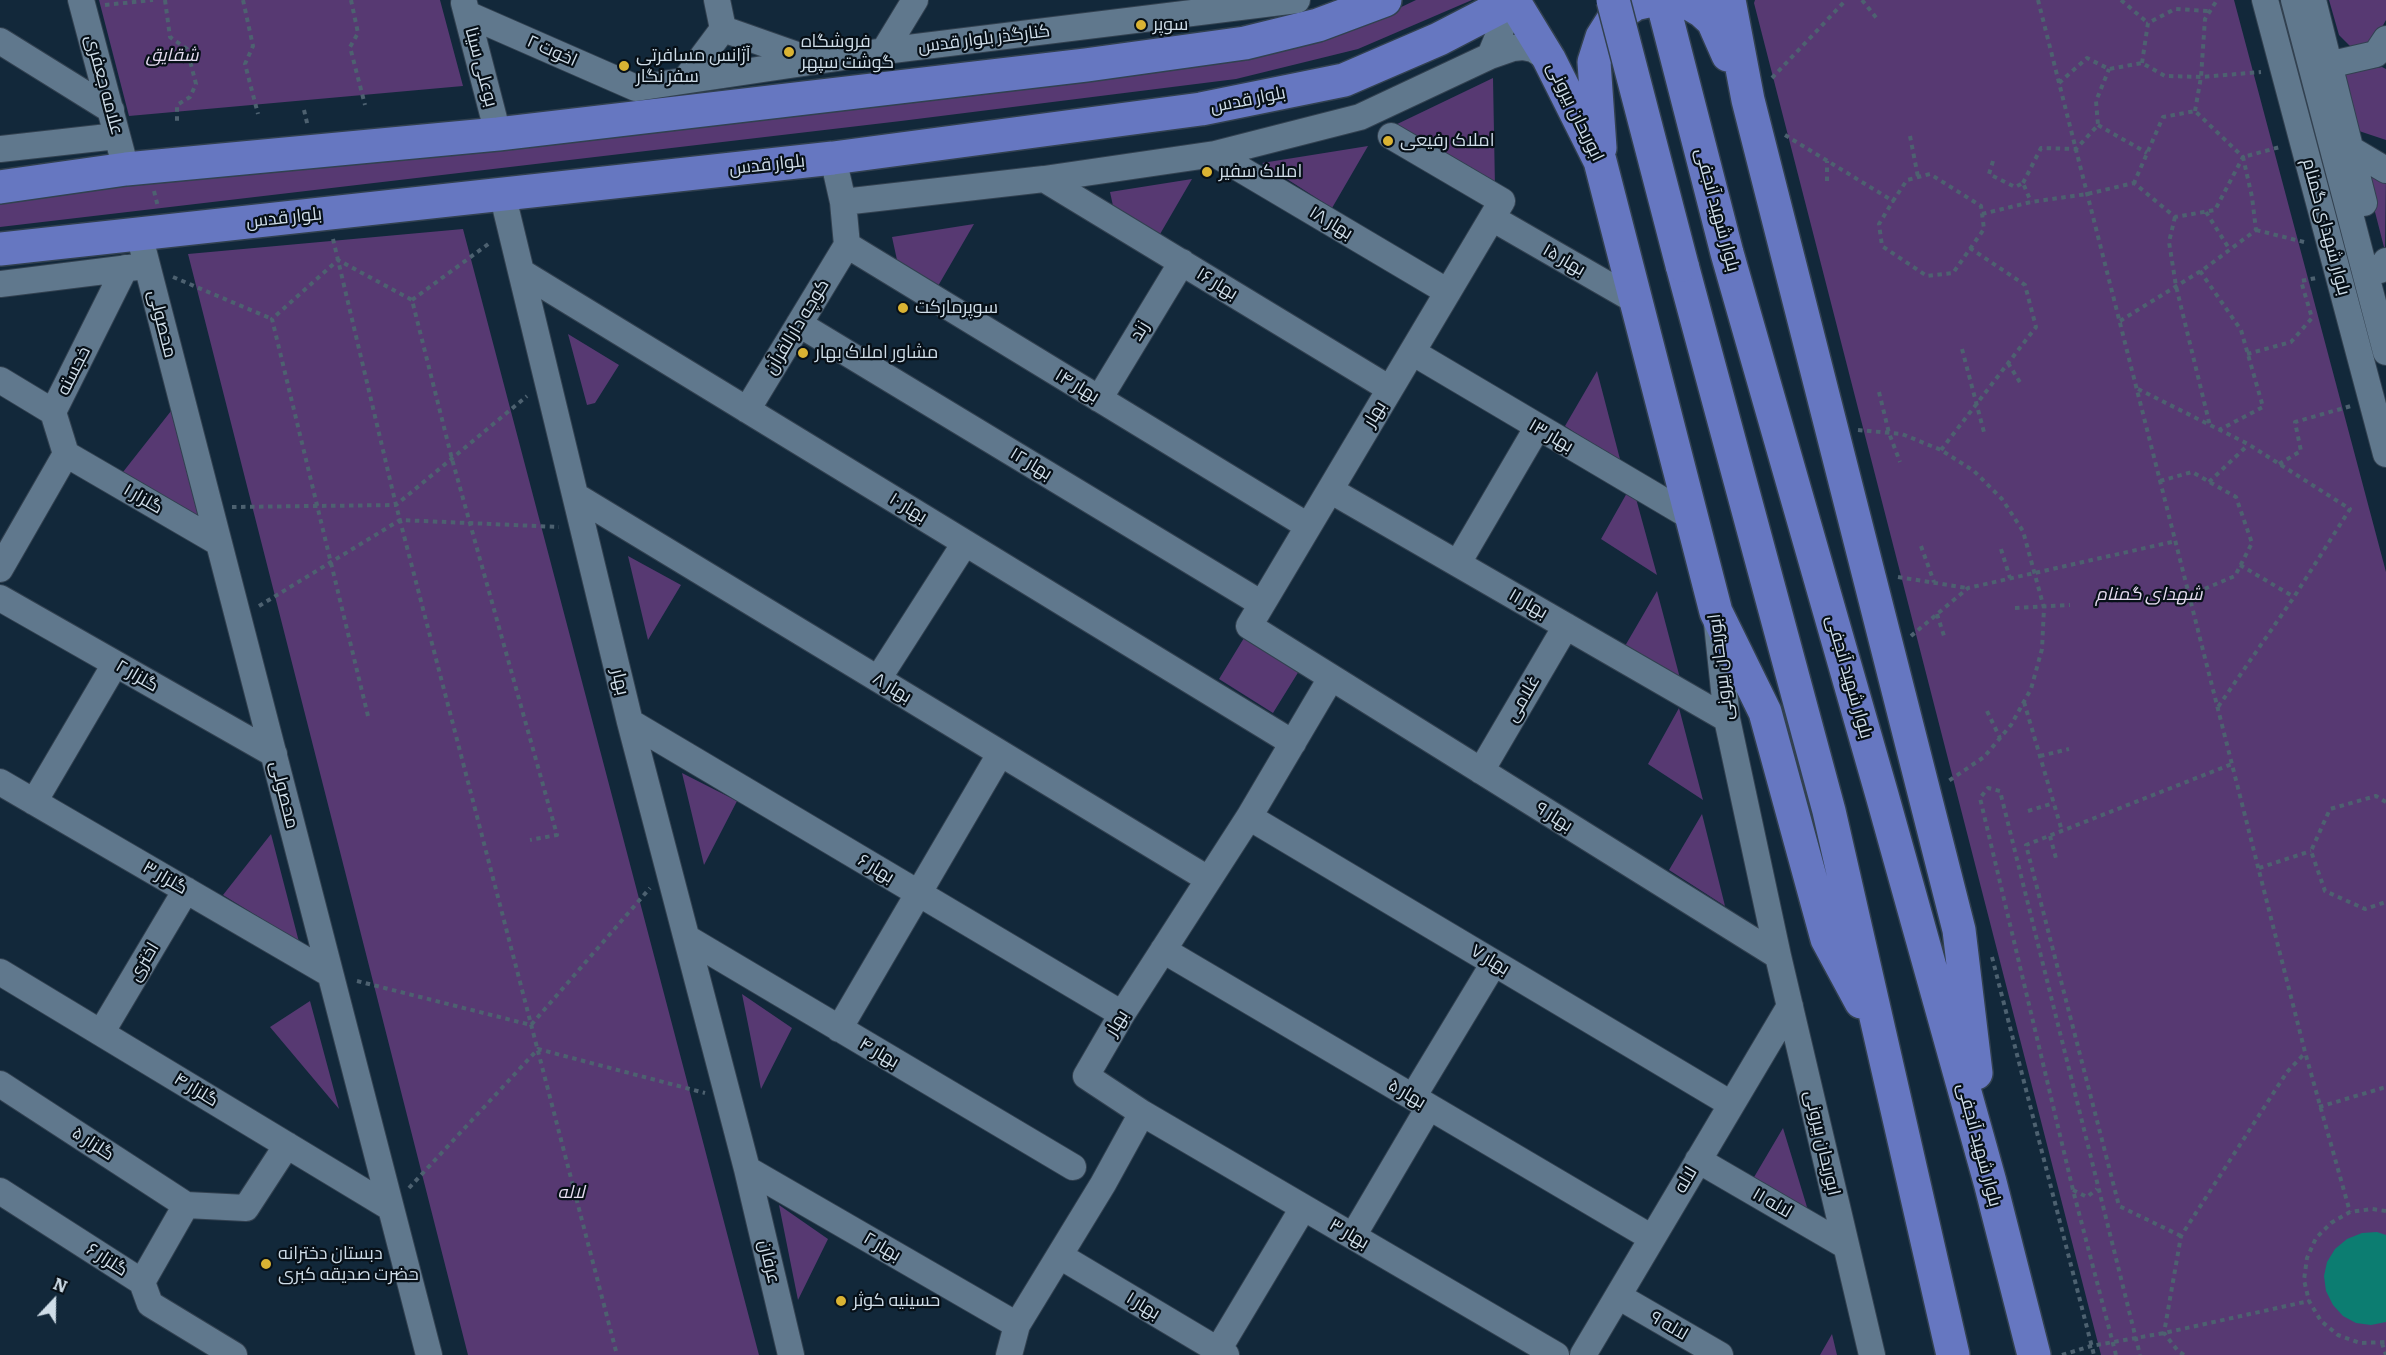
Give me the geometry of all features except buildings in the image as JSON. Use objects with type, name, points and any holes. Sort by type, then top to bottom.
[{"type":"main road","points":[[0,187],[126,169],[498,134],[1027,72],[1245,43],[1318,25],[1385,0]]},
{"type":"main road","name":"ابوریحان بیرونی","points":[[1513,0],[1549,59],[1600,161],[1716,612]]},
{"type":"main road","name":"بلوار قدس","points":[[0,249],[833,158],[969,142],[1201,109],[1344,80],[1439,39],[1513,0]]},
{"type":"main road","points":[[1613,0],[1829,811],[1953,1355]]},
{"type":"main road","points":[[1600,161],[1594,62],[1602,37],[1614,18],[1635,4],[1653,0]]},
{"type":"main road","name":"بلوار شهید آنجفی","points":[[1662,0],[1727,253],[1990,1182],[2034,1355]]},
{"type":"main road","points":[[1676,0],[1685,1],[1713,21],[1758,92]]},
{"type":"main road","points":[[1729,0],[1729,9],[1758,92],[1959,930],[1990,1182]]},
{"type":"main road","points":[[1716,612],[1765,712],[1827,939],[1880,1035]]},
{"type":"street","points":[[686,80],[723,29],[717,0]]},
{"type":"street","points":[[884,51],[915,0]]},
{"type":"street","name":"کنارگذر بلوار قدس","points":[[636,88],[884,51],[1297,0]]},
{"type":"street","points":[[1490,56],[1513,0]]},
{"type":"street","name":"بلوار شهدای گمنام","points":[[2265,0],[2386,454]]},
{"type":"street","name":"بلوار شهدای گمنام","points":[[2294,0],[2386,351]]},
{"type":"street","points":[[2313,0],[2384,276]]},
{"type":"street","name":"علامه جعفری","points":[[82,4],[126,169]]},
{"type":"street","name":"بوعلی سینا","points":[[465,7],[498,134]]},
{"type":"street","name":"اخوت ۲","points":[[465,7],[636,88]]},
{"type":"street","points":[[723,29],[817,62]]},
{"type":"street","points":[[2328,65],[2376,54],[2386,39]]},
{"type":"street","points":[[0,41],[111,110]]},
{"type":"street","points":[[843,202],[1044,178],[1215,154],[1360,117],[1490,56],[1513,48],[1533,49],[1549,59]]},
{"type":"street","points":[[2329,135],[2386,170]]},
{"type":"street","points":[[0,149],[117,136]]},
{"type":"street","name":"بهار ۱۵","points":[[1391,136],[1636,302]]},
{"type":"street","name":"بهار ۱۸","points":[[1215,154],[1448,292]]},
{"type":"street","points":[[833,158],[843,202],[847,245]]},
{"type":"street","name":"بهار ۱۶","points":[[1044,178],[1390,389]]},
{"type":"street","name":"بهار","points":[[502,193],[630,722],[747,1168]]},
{"type":"street","name":"بهار","points":[[1249,626],[1497,209]]},
{"type":"street","name":"محصولی","points":[[139,234],[136,267],[210,508],[429,1355]]},
{"type":"street","name":"کوچه دارالقرآن","points":[[747,410],[847,245]]},
{"type":"street","name":"بهار ۱۴","points":[[847,245],[1308,526]]},
{"type":"street","name":"زند","points":[[1099,399],[1182,262]]},
{"type":"street","points":[[0,284],[136,267]]},
{"type":"street","name":"خجسته","points":[[66,454],[53,412],[136,267]]},
{"type":"street","name":"بهار ۱۰","points":[[523,273],[1293,743]]},
{"type":"street","name":"بهار ۱۲","points":[[799,324],[1262,604]]},
{"type":"street","name":"بهار ۱۳","points":[[1412,352],[1691,517]]},
{"type":"street","points":[[0,380],[53,412]]},
{"type":"street","points":[[1458,563],[1537,428]]},
{"type":"street","points":[[1,563],[66,454]]},
{"type":"street","name":"گلزار ۱","points":[[66,454],[219,543]]},
{"type":"street","name":"بهار ۱۱","points":[[1330,490],[1727,719]]},
{"type":"street","name":"بهار ۸","points":[[576,496],[1208,879]]},
{"type":"street","points":[[878,679],[965,543]]},
{"type":"street","name":"گلزار ۲","points":[[0,598],[274,754]]},
{"type":"street","name":"ابوریحان بیرونی","points":[[1716,612],[1727,719],[1778,956],[1872,1355]]},
{"type":"street","name":"بهار ۹","points":[[1249,626],[1778,956]]},
{"type":"street","name":"غلامی","points":[[1481,771],[1566,626]]},
{"type":"street","points":[[34,802],[115,664]]},
{"type":"street","name":"بهار","points":[[1142,1113],[1086,1076],[1122,1014],[1249,817],[1331,678]]},
{"type":"street","name":"بهار ۶","points":[[630,722],[1122,1014]]},
{"type":"street","points":[[839,1029],[1000,754]]},
{"type":"street","name":"گلزار ۳","points":[[0,782],[330,974]]},
{"type":"street","name":"بهار ۷","points":[[1249,817],[1731,1104]]},
{"type":"street","name":"اختری","points":[[101,1033],[186,890]]},
{"type":"street","name":"بهار ۴","points":[[687,938],[1073,1167]]},
{"type":"street","name":"بهار ۵","points":[[1163,950],[1652,1238]]},
{"type":"street","points":[[1353,1236],[1494,963]]},
{"type":"street","name":"گلزار ۴","points":[[0,972],[391,1208]]},
{"type":"street","name":"لاله","points":[[1583,1355],[1790,1006]]},
{"type":"street","name":"گلزار ۵","points":[[0,1084],[186,1205]]},
{"type":"street","points":[[1009,1355],[1017,1325],[1060,1256],[1142,1113]]},
{"type":"street","name":"بهار ۳","points":[[1142,1113],[1556,1355]]},
{"type":"street","points":[[142,1282],[186,1205],[246,1208],[287,1145]]},
{"type":"street","name":"لاله ۱۱","points":[[1698,1161],[1846,1246]]},
{"type":"street","name":"بهار ۲","points":[[747,1168],[1017,1325]]},
{"type":"street","name":"عرفان","points":[[747,1168],[790,1355]]},
{"type":"street","name":"گلزار ۶","points":[[0,1191],[142,1282],[150,1304],[234,1355]]},
{"type":"street","points":[[1222,1353],[1303,1208]]},
{"type":"street","name":"بهار ۱","points":[[1060,1256],[1222,1353]]},
{"type":"street","name":"لاله ۹","points":[[1618,1296],[1720,1355]]},
{"type":"path","points":[[82,4],[153,0]]},
{"type":"path","points":[[165,0],[170,37],[187,49],[196,84],[190,97],[177,105],[177,122]]},
{"type":"path","points":[[243,0],[253,46],[245,64],[258,114]]},
{"type":"path","points":[[351,0],[358,33],[350,47],[365,105]]},
{"type":"path","points":[[1758,92],[1846,0]]},
{"type":"path","points":[[1862,0],[1878,20]]},
{"type":"path","points":[[2038,0],[2319,1107],[2350,1212]]},
{"type":"path","points":[[2121,0],[2148,23]]},
{"type":"path","points":[[2195,111],[2201,77],[2205,19],[2217,0]]},
{"type":"path","points":[[2148,23],[2175,9],[2210,11]]},
{"type":"path","points":[[2142,63],[2148,23]]},
{"type":"path","points":[[2059,83],[2087,58],[2109,69],[2142,63],[2164,76],[2201,77],[2264,71]]},
{"type":"path","points":[[2076,150],[2098,125],[2096,101],[2109,69]]},
{"type":"path","points":[[2134,183],[2163,117],[2195,111]]},
{"type":"path","points":[[2195,111],[2243,157],[2252,197],[2256,230]]},
{"type":"path","points":[[2098,125],[2147,153]]},
{"type":"path","points":[[1780,132],[1893,201]]},
{"type":"path","points":[[1910,136],[1918,177]]},
{"type":"path","points":[[2134,183],[2175,217],[2215,210],[2243,157],[2284,146]]},
{"type":"path","points":[[1993,161],[1989,174],[2015,186],[2023,183],[2041,148],[2076,150]]},
{"type":"path","points":[[1827,161],[1827,181]]},
{"type":"path","points":[[1930,174],[1981,206],[1984,229],[1953,273],[1927,276],[1882,246],[1879,224],[1893,201],[1907,180],[1930,174]]},
{"type":"path","points":[[2023,183],[2031,202]]},
{"type":"path","points":[[1982,214],[2031,202],[2087,194],[2134,183]]},
{"type":"path","points":[[2206,212],[2230,250]]},
{"type":"path","points":[[327,213],[396,506],[618,1355]]},
{"type":"path","points":[[2175,217],[2169,242],[2176,286],[2210,426]]},
{"type":"path","points":[[412,300],[511,227]]},
{"type":"path","points":[[2256,230],[2309,244]]},
{"type":"path","points":[[2120,321],[2200,271],[2256,230]]},
{"type":"path","points":[[1941,450],[2036,327],[2025,285],[1970,248]]},
{"type":"path","points":[[338,260],[412,300],[452,459],[557,835],[530,840]]},
{"type":"path","points":[[272,319],[338,260]]},
{"type":"path","points":[[136,267],[272,319]]},
{"type":"path","points":[[2200,271],[2241,330],[2263,407],[2218,430]]},
{"type":"path","points":[[2247,354],[2291,342],[2312,318],[2301,281],[2318,278]]},
{"type":"path","points":[[272,319],[368,716]]},
{"type":"path","points":[[1962,349],[1985,436]]},
{"type":"path","points":[[2008,363],[2021,384]]},
{"type":"path","points":[[210,508],[396,506],[548,379]]},
{"type":"path","points":[[2137,389],[2248,444],[2350,509],[2294,597],[2218,708]]},
{"type":"path","points":[[1879,392],[1889,433],[1900,462]]},
{"type":"path","points":[[2279,464],[2301,451],[2295,422],[2351,406]]},
{"type":"path","points":[[1856,429],[1902,434],[1941,450],[1974,471],[2002,499],[2023,531],[2044,608],[2042,649],[2031,689],[2024,702],[2011,725],[1984,757],[1947,783]]},
{"type":"path","points":[[2209,482],[2248,444]]},
{"type":"path","points":[[2160,481],[2192,472],[2236,497],[2252,543],[2235,576],[2190,595]]},
{"type":"path","points":[[239,618],[400,520],[584,528]]},
{"type":"path","points":[[1894,577],[1968,588],[2176,541]]},
{"type":"path","points":[[1921,546],[1934,583]]},
{"type":"path","points":[[2001,549],[2010,578]]},
{"type":"path","points":[[2240,565],[2294,597]]},
{"type":"path","points":[[1909,638],[1968,588]]},
{"type":"path","points":[[2015,608],[2070,605]]},
{"type":"path","points":[[1937,614],[1945,639]]},
{"type":"path","points":[[2024,702],[2062,831]]},
{"type":"path","points":[[1987,711],[2000,738]]},
{"type":"path","points":[[2040,756],[2068,749]]},
{"type":"path","points":[[2181,1236],[2119,1206],[2026,846],[2232,764]]},
{"type":"path","points":[[2116,1355],[2073,1190],[1980,798],[1988,788],[2000,791],[2140,1355]]},
{"type":"path","points":[[2386,802],[2376,796],[2330,810],[2311,851],[2325,891],[2366,909],[2386,903]]},
{"type":"path","points":[[2028,811],[2054,803]]},
{"type":"path","points":[[2050,836],[2056,862]]},
{"type":"path","points":[[2259,868],[2311,851]]},
{"type":"path","points":[[531,1025],[668,867]]},
{"type":"path","points":[[330,974],[531,1025]]},
{"type":"path","points":[[538,1049],[729,1100]]},
{"type":"path","points":[[391,1208],[538,1049]]},
{"type":"path","points":[[2184,1355],[2164,1333],[2181,1236],[2287,1072],[2305,1052]]},
{"type":"path","points":[[2319,1107],[2386,1087]]},
{"type":"path","points":[[2073,1190],[2086,1197],[2097,1189]]},
{"type":"path","points":[[2386,1211],[2372,1209],[2350,1212],[2331,1223],[2316,1238],[2307,1258],[2304,1280],[2309,1301],[2321,1321],[2338,1335],[2360,1342],[2384,1342],[2386,1355]]},
{"type":"path","points":[[2062,1355],[2091,1346],[2164,1333],[2309,1301]]},
{"type":"green space","name":"شقایق","points":[[99,0],[440,0],[463,86],[129,116]]},
{"type":"green space","points":[[1416,0],[1472,0],[1358,49],[1236,79],[901,121],[0,227],[0,196],[1376,19]]},
{"type":"green space","name":"شهدای گمنام","points":[[1755,0],[2234,0],[2386,572],[2386,1355],[2101,1355]]},
{"type":"green space","points":[[2329,0],[2386,0],[2386,20],[2374,41],[2363,47],[2350,46],[2339,35]]},
{"type":"green space","points":[[2382,67],[2386,69],[2386,140],[2359,131],[2341,74]]},
{"type":"green space","points":[[1493,78],[1495,188],[1391,127]]},
{"type":"green space","points":[[1368,146],[1332,208],[1262,163]]},
{"type":"green space","points":[[2365,173],[2386,177],[2385,251]]},
{"type":"green space","points":[[1192,179],[1156,241],[1115,215],[1110,192]]},
{"type":"green space","points":[[974,224],[938,286],[897,260],[892,237]]},
{"type":"green space","name":"لاله","points":[[463,229],[759,1355],[468,1355],[188,254]]},
{"type":"green space","points":[[568,334],[619,365],[595,403],[587,405]]},
{"type":"green space","points":[[1597,371],[1621,463],[1565,426]]},
{"type":"green space","points":[[171,411],[199,519],[123,472]]},
{"type":"green space","points":[[1632,484],[1657,575],[1601,539]]},
{"type":"green space","points":[[628,556],[681,585],[648,640]]},
{"type":"green space","points":[[1657,591],[1681,682],[1625,646]]},
{"type":"green space","points":[[1244,638],[1299,671],[1273,713],[1219,679]]},
{"type":"green space","points":[[1679,708],[1703,800],[1648,764]]},
{"type":"green space","points":[[682,773],[737,801],[704,865]]},
{"type":"green space","points":[[1702,814],[1725,906],[1669,870]]},
{"type":"green space","points":[[271,834],[299,942],[223,895]]},
{"type":"green space","points":[[742,994],[792,1028],[761,1089]]},
{"type":"green space","points":[[310,1001],[339,1109],[270,1027]]},
{"type":"green space","points":[[1783,1128],[1810,1217],[1750,1184]]},
{"type":"green space","points":[[779,1205],[828,1239],[798,1300]]},
{"type":"green space","points":[[1832,1334],[1837,1355],[1820,1355]]},
{"type":"shaded area","points":[[2377,1232],[2386,1235],[2386,1322],[2371,1325],[2356,1323],[2343,1316],[2333,1305],[2326,1291],[2324,1276],[2327,1262],[2335,1249],[2347,1239],[2362,1233]]},
{"type":"place","name":"سوپر","points":[[1141,25]]},
{"type":"place","name":"فروشگاه گوشت سپهر","points":[[789,52]]},
{"type":"place","name":"آژانس مسافرتی سفر نگار","points":[[624,66]]},
{"type":"place","name":"املاک رفیعی","points":[[1388,141]]},
{"type":"place","name":"املاک سفیر","points":[[1207,172]]},
{"type":"place","name":"سوپرمارکت","points":[[903,308]]},
{"type":"place","name":"مشاور املاک بهار","points":[[803,353]]},
{"type":"place","name":"دبستان دخترانه حضرت صدیقه کبری","points":[[266,1264]]},
{"type":"place","name":"حسینیه کوثر","points":[[841,1301]]}]
